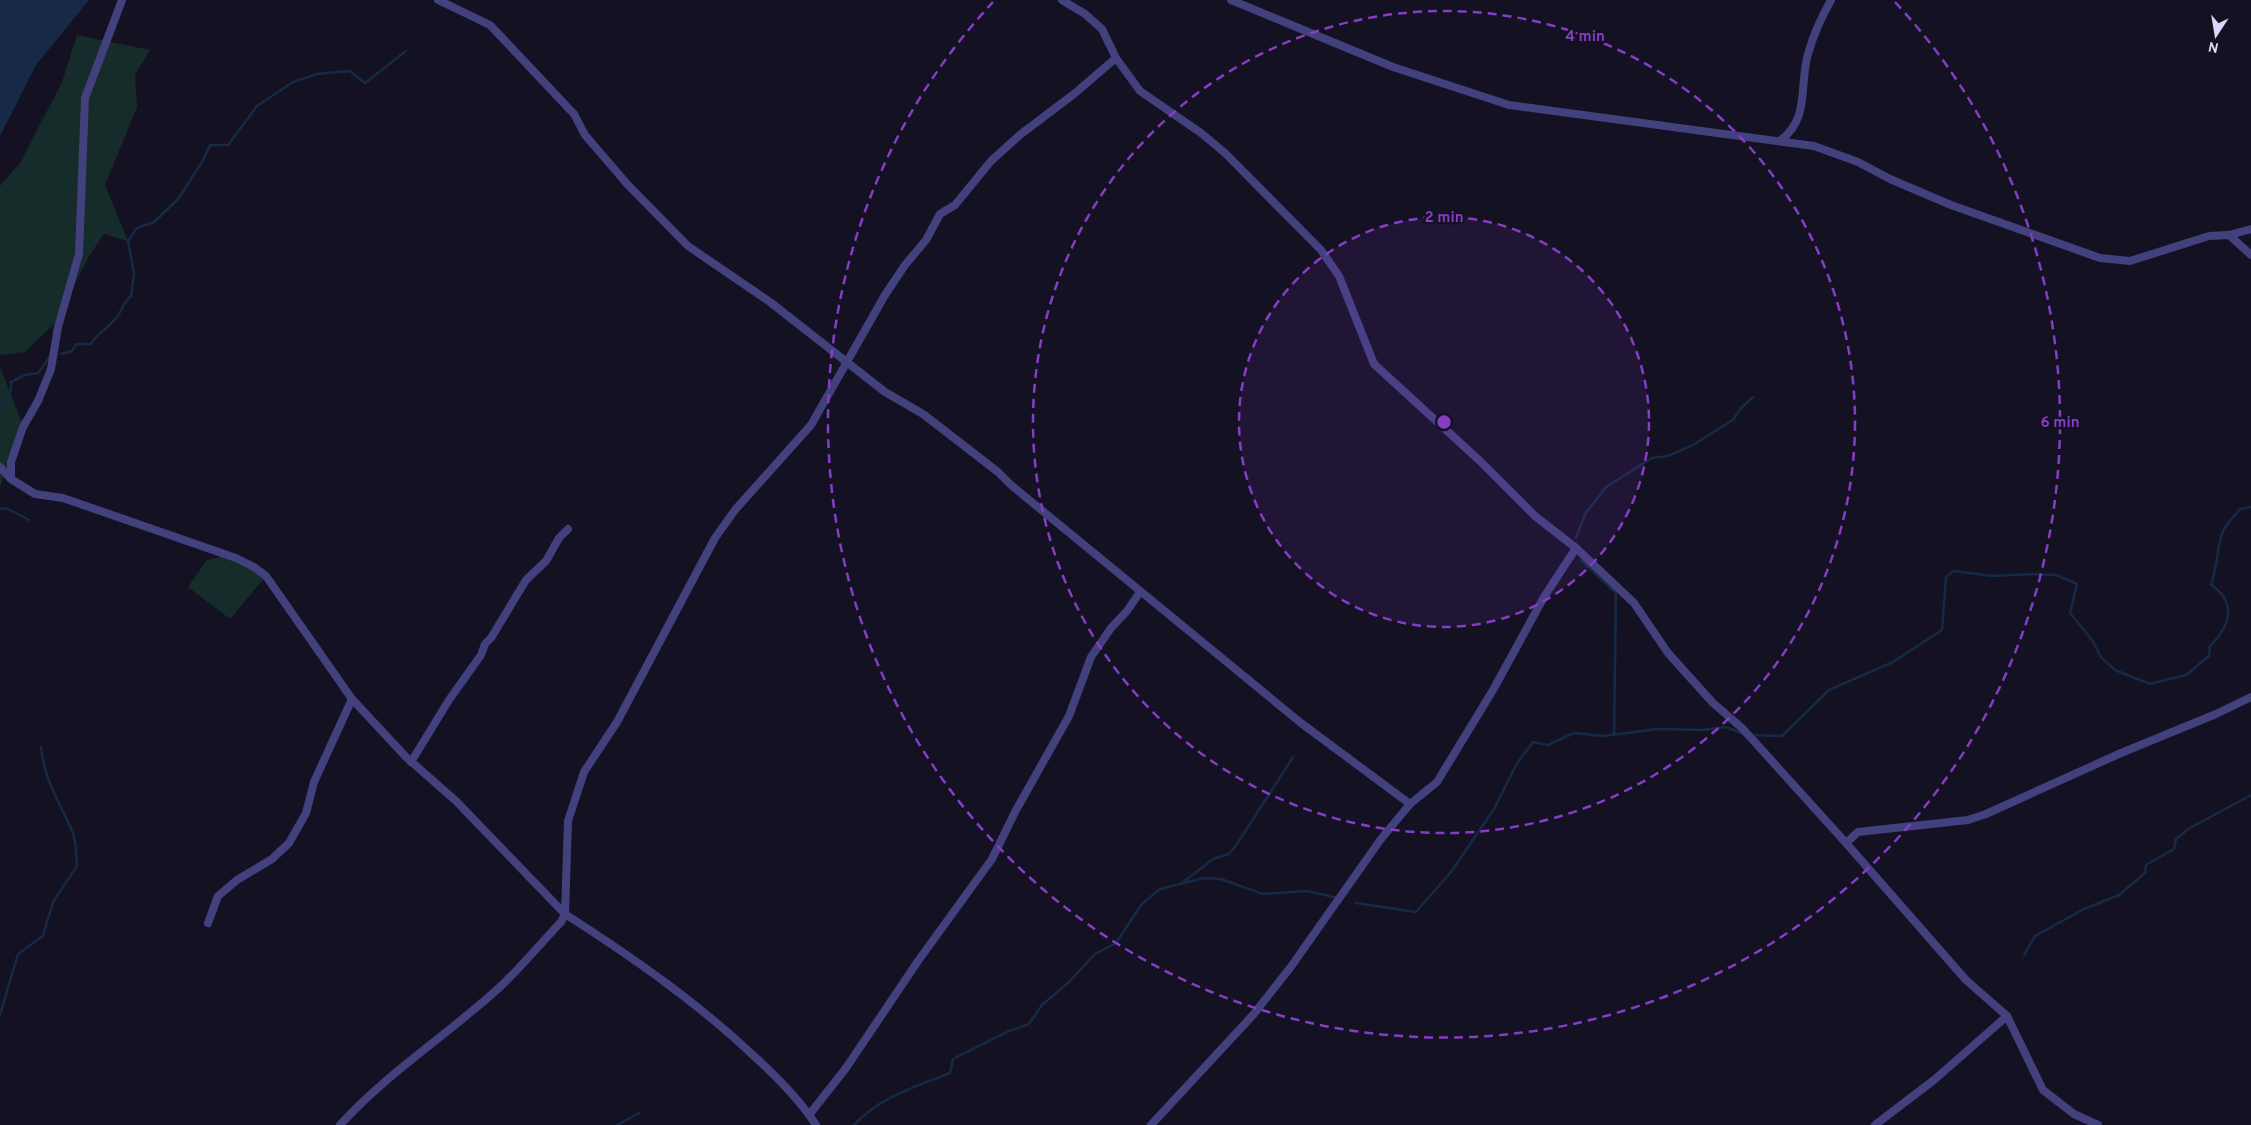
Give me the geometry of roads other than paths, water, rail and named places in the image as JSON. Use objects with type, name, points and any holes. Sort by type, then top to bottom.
[{"type":"street","points":[[11,479],[11,462],[23,428],[38,401],[51,369],[58,327],[79,254],[85,98],[122,0]]},
{"type":"street","points":[[438,0],[490,25],[574,114],[585,135],[628,185],[688,246],[770,302],[885,392],[923,414],[990,466],[1140,592],[1301,723],[1410,804]]},
{"type":"street","points":[[1062,0],[1085,14],[1102,29],[1116,58],[1140,91],[1201,133],[1225,154],[1321,250],[1339,276],[1374,364],[1480,461],[1535,516],[1576,548],[1634,603],[1668,653],[1713,703],[1742,728],[1846,842],[1966,980],[2007,1016],[2043,1090],[2074,1114],[2098,1125]]},
{"type":"street","points":[[1231,0],[1393,67],[1509,105],[1781,140],[1814,146],[1849,159],[1952,206],[2100,258],[2130,261],[2209,236],[2228,234],[2251,228]]},
{"type":"street","points":[[1781,140],[1790,133],[1798,119],[1808,54],[1831,0]]},
{"type":"street","points":[[340,1125],[357,1106],[401,1066],[501,985],[561,922],[565,914],[568,821],[584,772],[617,722],[716,538],[735,510],[811,425],[885,295],[905,265],[926,240],[940,214],[955,205],[991,161],[1021,134],[1074,94],[1116,58]]},
{"type":"street","points":[[2228,234],[2251,255]]},
{"type":"street","points":[[0,468],[11,479],[35,494],[63,498],[254,566],[266,576],[352,699],[411,762],[456,801],[565,914],[663,980],[719,1023],[772,1073],[816,1125]]},
{"type":"street","points":[[411,762],[444,707],[481,655],[485,644],[491,638],[521,588],[536,569],[546,561],[559,538],[568,529]]},
{"type":"street","points":[[1151,1125],[1253,1015],[1290,968],[1381,839],[1410,804],[1437,782],[1493,690],[1544,597],[1576,548]]},
{"type":"street","points":[[809,1115],[846,1068],[918,961],[992,859],[1015,812],[1069,716],[1091,657],[1110,628],[1127,611],[1140,592]]},
{"type":"street","points":[[1846,842],[1858,832],[1968,820],[1986,814],[2121,753],[2216,714],[2251,696]]},
{"type":"street","points":[[208,923],[218,896],[237,880],[272,859],[290,843],[306,813],[314,782],[352,699]]},
{"type":"street","points":[[1876,1125],[1934,1080],[2007,1016]]},
{"type":"water","points":[[0,0],[89,0],[36,65],[0,136]]},
{"type":"waterway","points":[[61,354],[72,351],[76,344],[91,344],[118,315],[131,296],[134,274],[128,241],[137,228],[154,222],[178,199],[202,162],[210,145],[228,145],[257,106],[293,82],[317,74],[350,71],[365,83],[406,51]]},
{"type":"waterway","points":[[0,408],[11,391],[11,382],[25,375],[38,373],[50,357]]},
{"type":"waterway","points":[[1576,538],[1585,514],[1606,487],[1652,458],[1668,456],[1693,445],[1733,420],[1741,408],[1753,397]]},
{"type":"waterway","points":[[1751,735],[1782,736],[1829,690],[1893,662],[1942,630],[1946,577],[1953,571],[1993,576],[2056,575],[2077,584],[2070,613],[2092,640],[2101,657],[2115,670],[2150,684],[2186,675],[2209,656],[2210,646],[2219,636],[2225,625],[2228,612],[2225,599],[2211,584],[2219,544],[2223,531],[2233,516],[2240,509],[2251,507]]},
{"type":"waterway","points":[[0,509],[6,508],[29,520]]},
{"type":"waterway","points":[[1581,560],[1616,593],[1614,735]]},
{"type":"waterway","points":[[1356,903],[1416,912],[1451,872],[1494,809],[1516,765],[1533,742],[1548,745],[1574,733],[1603,736],[1658,729],[1703,730],[1726,727],[1744,734]]},
{"type":"waterway","points":[[0,1015],[18,954],[43,936],[53,902],[77,866],[74,835],[49,781],[41,747]]},
{"type":"waterway","points":[[1182,883],[1213,859],[1229,854],[1293,757]]},
{"type":"waterway","points":[[2024,955],[2035,936],[2084,909],[2119,895],[2145,873],[2146,865],[2174,849],[2176,839],[2188,829],[2251,795]]},
{"type":"waterway","points":[[854,1125],[874,1107],[886,1100],[950,1073],[953,1059],[1007,1032],[1029,1024],[1042,1005],[1069,982],[1095,954],[1116,943],[1141,905],[1160,889],[1204,878],[1221,879],[1263,894],[1307,891],[1338,898]]},
{"type":"waterway","points":[[617,1125],[639,1113]]}]
